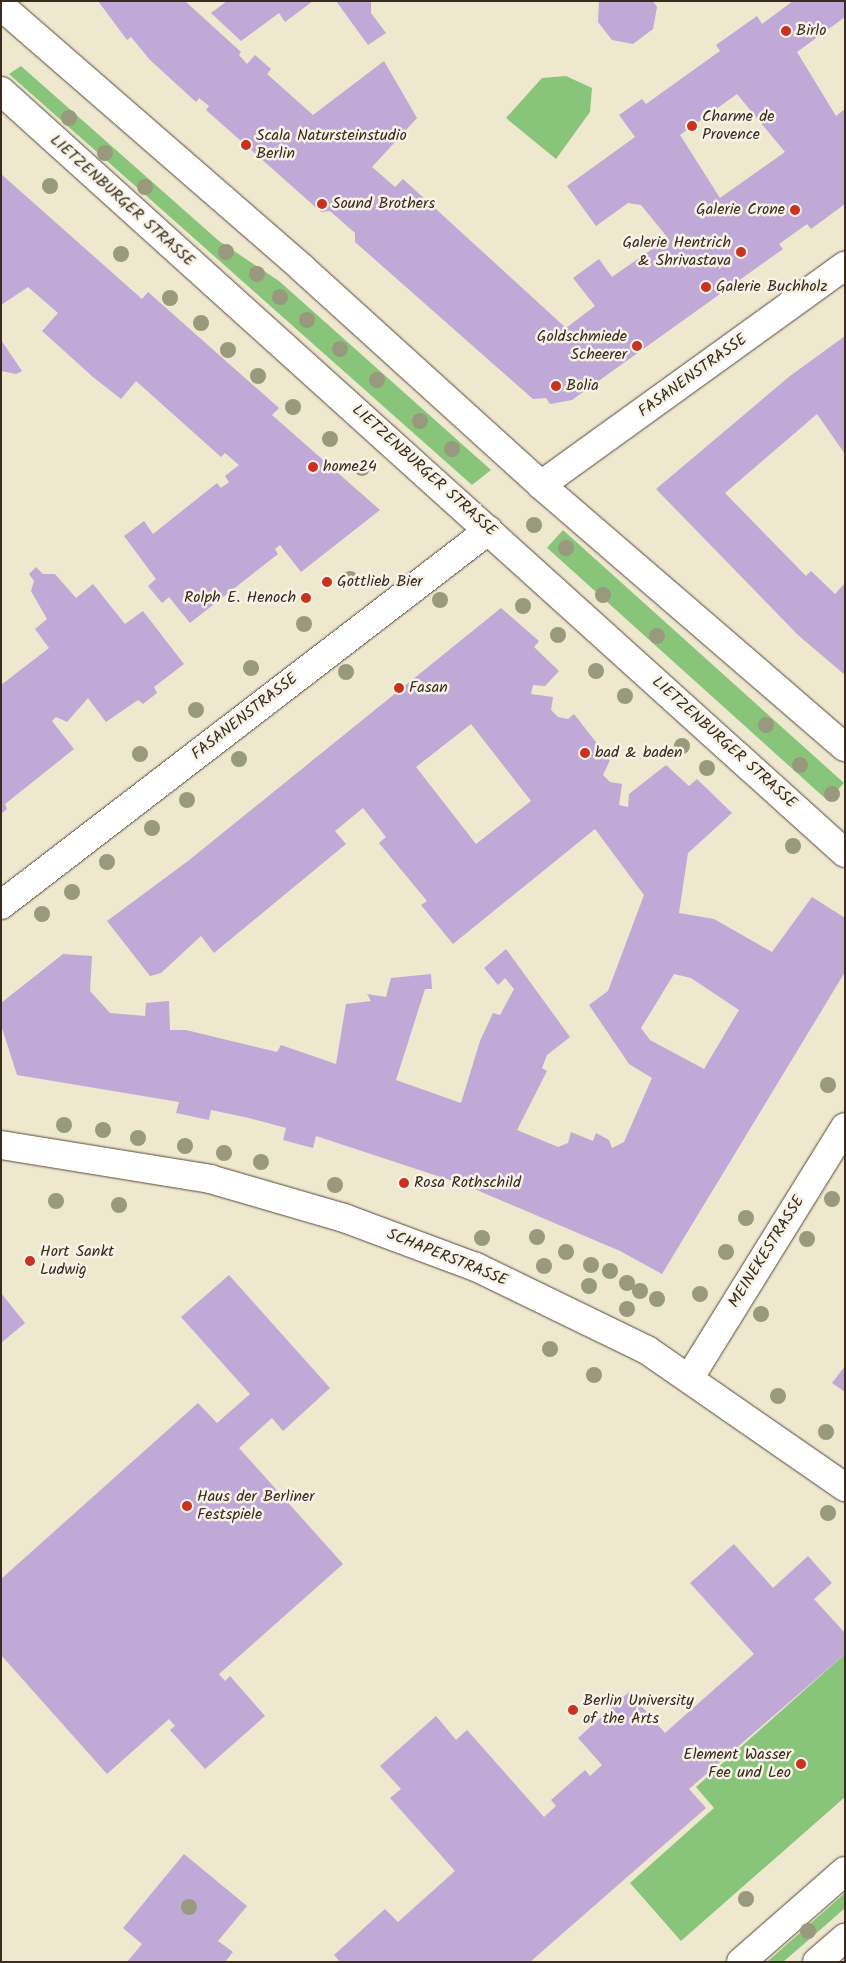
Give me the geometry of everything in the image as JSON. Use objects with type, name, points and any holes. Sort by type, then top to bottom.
[{"type":"main road","points":[[1,6],[302,268],[541,485],[845,747]]},
{"type":"main road","name":"LIETZENBURGER STRASSE","points":[[1,91],[845,853]]},
{"type":"main road","name":"FASANENSTRASSE","points":[[541,485],[845,266]]},
{"type":"main road","name":"FASANENSTRASSE","points":[[1,905],[489,530]]},
{"type":"main road","name":"MEINEKESTRASSE","points":[[690,1377],[845,1127]]},
{"type":"main road","name":"SCHAPERSTRASSE","points":[[1,1145],[210,1179],[344,1218],[476,1267],[584,1316],[690,1377],[845,1487]]},
{"type":"main road","points":[[740,1962],[845,1871]]},
{"type":"main road","points":[[817,1962],[845,1938]]},
{"type":"green space","points":[[21,66],[219,241],[279,281],[491,470],[472,485],[9,74]]},
{"type":"green space","points":[[566,76],[592,88],[590,112],[556,159],[506,118],[542,78]]},
{"type":"green space","points":[[563,530],[844,783],[828,801],[547,548]]},
{"type":"green space","points":[[845,1654],[845,1797],[681,1941],[630,1883],[714,1808],[696,1787]]},
{"type":"green space","points":[[845,1893],[845,1908],[783,1962],[767,1962]]},
{"type":"building","points":[[98,1],[185,1],[241,52],[239,55],[247,64],[255,55],[271,69],[267,74],[313,115],[384,61],[417,118],[372,167],[395,187],[403,179],[566,328],[595,306],[573,278],[599,259],[612,277],[668,238],[641,205],[628,203],[596,226],[567,186],[635,137],[619,115],[642,99],[646,104],[720,51],[716,45],[757,16],[762,24],[793,1],[845,1],[845,17],[797,52],[836,116],[845,109],[845,204],[811,229],[807,224],[779,244],[783,249],[572,400],[550,404],[546,398],[533,399],[355,242],[355,233],[330,211],[321,212],[206,110],[209,106],[199,98],[196,102],[150,60],[131,37],[127,40]],"holes":[[[737,94],[785,152],[720,198],[680,135]]]},
{"type":"building","points":[[227,1],[313,1],[285,22],[279,13],[241,41],[211,13]]},
{"type":"building","points":[[336,1],[371,1],[371,13],[386,33],[368,45]]},
{"type":"building","points":[[599,1],[653,1],[657,7],[653,29],[633,44],[612,40],[598,22]]},
{"type":"building","points":[[1,174],[142,299],[148,292],[279,408],[272,415],[380,510],[301,572],[280,545],[275,549],[278,554],[190,623],[169,597],[162,603],[148,586],[156,579],[124,536],[144,521],[153,534],[217,483],[221,488],[229,482],[225,476],[239,465],[225,453],[221,457],[136,381],[121,399],[93,377],[42,331],[58,313],[28,287],[1,305]]},
{"type":"building","points":[[845,336],[845,454],[817,414],[725,493],[806,576],[811,571],[835,594],[845,583],[845,675],[798,635],[656,489],[790,376]]},
{"type":"building","points":[[1,340],[22,371],[16,374],[1,371]]},
{"type":"building","points":[[36,567],[43,574],[55,574],[76,598],[93,584],[125,624],[143,611],[184,664],[154,687],[157,693],[143,704],[138,700],[106,722],[88,698],[67,722],[56,717],[52,721],[74,749],[5,804],[7,809],[1,814],[1,685],[49,648],[35,629],[47,619],[31,591],[34,581],[29,574]]},
{"type":"building","points":[[501,608],[539,641],[534,647],[559,671],[545,686],[533,685],[531,694],[553,697],[551,710],[558,717],[568,719],[574,714],[610,760],[603,775],[610,782],[622,784],[619,805],[628,807],[629,794],[666,765],[689,786],[697,779],[732,813],[688,853],[679,913],[714,919],[772,952],[812,897],[845,918],[845,972],[662,1274],[620,1251],[465,1185],[316,1136],[313,1148],[283,1140],[286,1128],[249,1118],[211,1110],[209,1120],[176,1113],[179,1102],[17,1075],[1,1025],[1,1003],[63,954],[92,956],[90,991],[110,1013],[145,1016],[146,1003],[169,1001],[170,1030],[186,1030],[277,1052],[281,1045],[336,1064],[346,1004],[371,1001],[367,994],[386,997],[391,978],[431,974],[432,989],[425,989],[396,1080],[461,1103],[480,1041],[493,1013],[500,1015],[514,989],[505,978],[498,985],[484,968],[506,949],[570,1037],[547,1055],[542,1068],[547,1071],[517,1130],[558,1147],[568,1143],[571,1132],[593,1141],[596,1133],[609,1140],[612,1148],[624,1142],[652,1078],[629,1064],[589,1005],[608,991],[644,895],[595,829],[453,944],[421,905],[427,901],[379,843],[386,837],[363,808],[335,831],[346,844],[214,953],[201,936],[161,973],[150,976],[107,921],[188,861]],"holes":[[[471,724],[531,801],[476,844],[416,767]],[[674,974],[691,978],[739,1010],[704,1069],[650,1040],[641,1028]]]},
{"type":"building","name":"Haus der Berliner Festspiele","points":[[229,1275],[330,1388],[283,1431],[272,1418],[239,1448],[343,1564],[219,1674],[225,1681],[230,1676],[265,1716],[205,1769],[170,1730],[175,1726],[169,1719],[107,1774],[1,1655],[1,1579],[198,1403],[217,1423],[250,1394],[181,1317]]},
{"type":"building","points":[[1,1293],[25,1323],[1,1343]]},
{"type":"building","points":[[845,1366],[845,1392],[832,1383]]},
{"type":"building","points":[[734,1544],[773,1588],[808,1556],[832,1583],[814,1599],[845,1633],[845,1654],[689,1789],[706,1808],[530,1962],[340,1962],[334,1955],[385,1909],[398,1922],[455,1871],[390,1798],[401,1789],[380,1766],[436,1716],[456,1740],[467,1730],[544,1817],[556,1806],[551,1800],[585,1770],[590,1776],[602,1765],[578,1738],[629,1692],[665,1733],[754,1654],[690,1583]]},
{"type":"building","points":[[184,1854],[247,1906],[218,1941],[233,1952],[225,1962],[127,1962],[142,1944],[123,1928]]},
{"type":"place","name":"Birlo","points":[[786,31]]},
{"type":"place","name":"Charme de Provence","points":[[692,126]]},
{"type":"place","name":"Scala Natursteinstudio Berlin","points":[[246,145]]},
{"type":"place","name":"Sound Brothers","points":[[322,204]]},
{"type":"place","name":"Galerie Crone","points":[[795,210]]},
{"type":"place","name":"Galerie Hentrich & Shrivastava","points":[[741,252]]},
{"type":"place","name":"Galerie Buchholz","points":[[706,287]]},
{"type":"place","name":"Goldschmiede Scheerer","points":[[637,346]]},
{"type":"place","name":"Bolia","points":[[556,386]]},
{"type":"place","name":"home24","points":[[313,467]]},
{"type":"place","name":"Gottlieb Bier","points":[[327,582]]},
{"type":"place","name":"Rolph E. Henoch","points":[[306,598]]},
{"type":"place","name":"Fasan","points":[[399,688]]},
{"type":"place","name":"bad & baden","points":[[585,753]]},
{"type":"place","name":"Rosa Rothschild","points":[[404,1183]]},
{"type":"place","name":"Hort Sankt Ludwig","points":[[30,1261]]},
{"type":"place","name":"Haus der Berliner Festspiele","points":[[187,1506]]},
{"type":"place","name":"Berlin University of the Arts","points":[[573,1710]]},
{"type":"place","name":"Element Wasser Fee und Leo","points":[[801,1764]]}]
